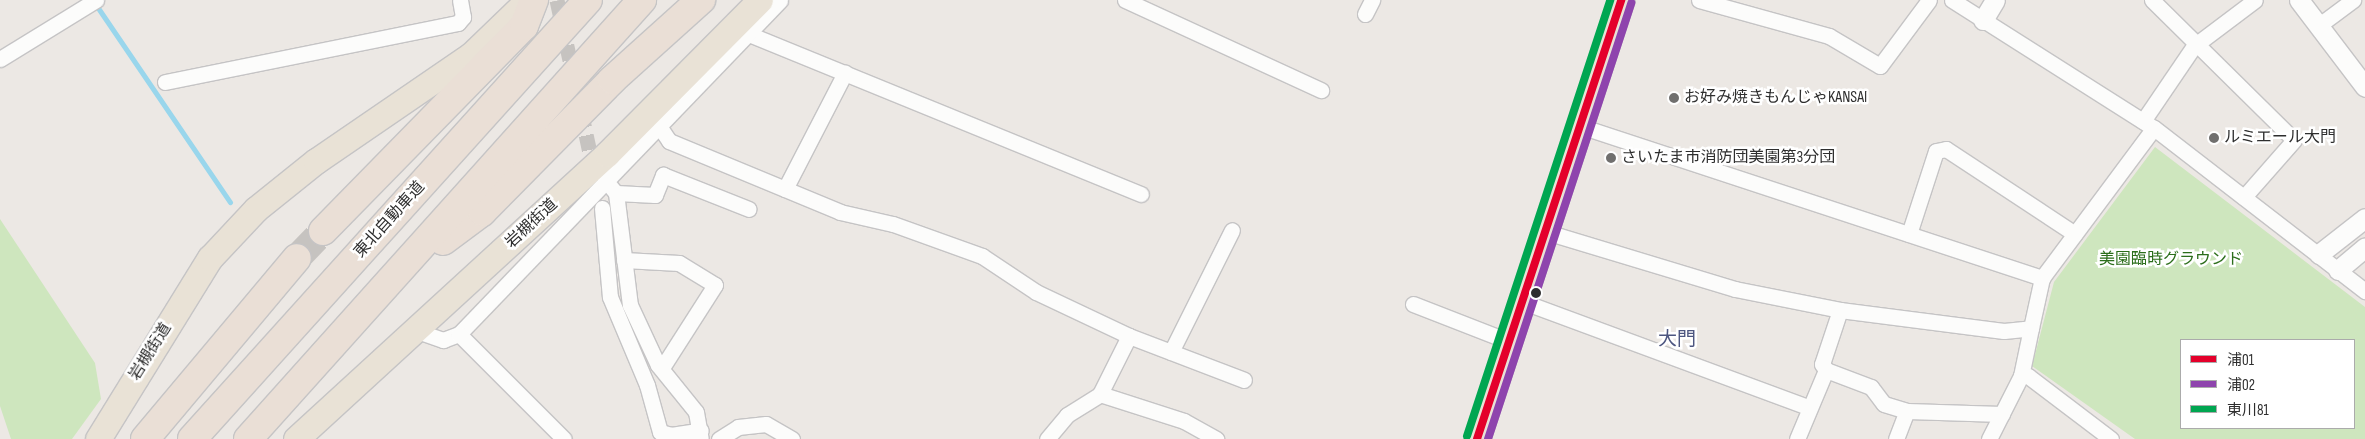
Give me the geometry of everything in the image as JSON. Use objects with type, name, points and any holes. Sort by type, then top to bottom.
[{"type":"highway","name":"岩槻街道","points":[[98,439],[210,258],[256,209],[316,161],[471,54],[528,0]]},
{"type":"highway","points":[[323,231],[524,26],[534,0]]},
{"type":"highway","name":"東北自動車道","points":[[192,439],[588,0]]},
{"type":"highway","points":[[248,439],[642,0]]},
{"type":"highway","points":[[394,277],[482,212],[612,80],[701,0]]},
{"type":"highway","name":"岩槻街道","points":[[296,439],[417,331],[607,154],[760,0]]},
{"type":"highway","points":[[1477,439],[1577,125],[1620,0]]},
{"type":"highway","points":[[145,439],[297,258]]},
{"type":"street","points":[[0,59],[96,0]]},
{"type":"street","points":[[165,82],[458,24],[463,17],[460,0]]},
{"type":"street","points":[[417,331],[443,340],[459,334],[605,180],[751,35],[780,0]]},
{"type":"street","points":[[1125,0],[1321,90]]},
{"type":"street","points":[[1365,14],[1372,0]]},
{"type":"street","points":[[1699,0],[1829,36],[1880,66],[1929,0]]},
{"type":"street","points":[[1952,0],[2149,125],[2365,291]]},
{"type":"street","points":[[1983,20],[1995,0]]},
{"type":"street","points":[[2152,0],[2194,46],[2294,140],[2244,197]]},
{"type":"street","points":[[1988,439],[2021,376],[2042,278],[2075,234],[2149,125],[2194,46],[2255,0]]},
{"type":"street","points":[[2299,0],[2365,87]]},
{"type":"street","points":[[2318,26],[2353,0]]},
{"type":"street","points":[[751,35],[1141,194]]},
{"type":"street","points":[[785,189],[845,72]]},
{"type":"street","points":[[1577,125],[2042,278]]},
{"type":"street","points":[[659,126],[669,141],[840,212],[901,226],[982,256],[1020,277],[1036,292],[1129,336],[1244,380]]},
{"type":"street","points":[[1909,234],[1936,151],[1946,149],[2075,234]]},
{"type":"street","points":[[616,193],[655,194],[663,175],[749,209]]},
{"type":"street","points":[[602,208],[610,297],[647,385],[660,432],[671,435],[701,434],[688,398],[662,368],[630,305],[616,193],[605,180]]},
{"type":"street","points":[[2319,254],[2365,218]]},
{"type":"street","points":[[1170,352],[1232,230]]},
{"type":"street","points":[[1543,231],[1713,284],[1840,310],[2004,331],[2031,328]]},
{"type":"street","points":[[2338,270],[2365,247]]},
{"type":"street","points":[[624,260],[679,262],[715,285],[662,368]]},
{"type":"street","points":[[1521,301],[1807,407]]},
{"type":"street","points":[[1413,304],[1508,341]]},
{"type":"street","points":[[1840,310],[1822,364],[1826,370],[1871,387],[1884,404],[1907,411],[2002,414]]},
{"type":"street","points":[[459,334],[564,439]]},
{"type":"street","points":[[1047,439],[1067,415],[1100,394],[1129,336]]},
{"type":"street","points":[[1796,439],[1807,407],[1826,370]]},
{"type":"street","points":[[2021,376],[2028,376],[2112,439]]},
{"type":"street","points":[[1100,394],[1184,421],[1216,439]]},
{"type":"street","points":[[1896,439],[1907,411]]},
{"type":"street","points":[[719,439],[738,427],[766,424],[792,439]]},
{"type":"green space","name":"美園臨時グラウンド","points":[[2155,147],[2365,307],[2365,439],[2135,439],[2032,366],[2054,282]]},
{"type":"green space","points":[[0,219],[95,363],[101,399],[72,439],[11,439],[0,406]]},
{"type":"waterway","points":[[94,2],[230,202]]},
{"type":"tunnel","points":[[557,0],[602,208]]},
{"type":"tunnel","points":[[297,258],[323,231]]},
{"type":"transit line","name":"東川81","points":[[1467,436],[1610,0]]},
{"type":"transit line","name":"浦01","points":[[1477,439],[1621,0]]},
{"type":"transit line","name":"浦02","points":[[1488,439],[1631,3]]},
{"type":"place","name":"お好み焼きもんじゃKANSAI","points":[[1674,98]]},
{"type":"place","name":"ルミエール大門","points":[[2214,138]]},
{"type":"place","name":"さいたま市消防団美園第3分団","points":[[1611,158]]},
{"type":"district","name":"大門","points":[[1677,340]]}]
